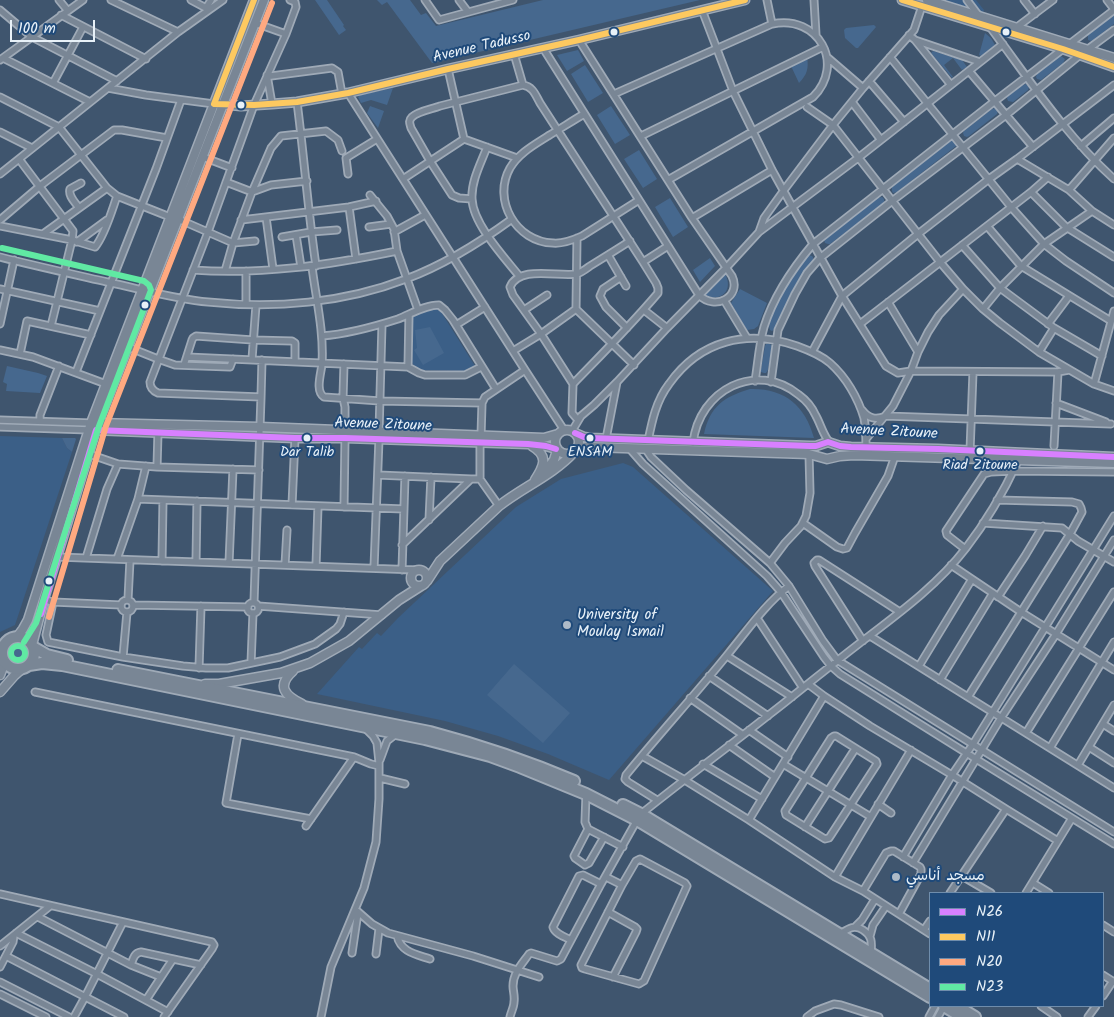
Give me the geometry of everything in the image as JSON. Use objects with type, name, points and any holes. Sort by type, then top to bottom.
[{"type":"highway","points":[[929,988],[871,952],[588,787],[523,760],[430,732],[54,657],[32,646],[26,639],[8,640],[3,649],[3,659],[13,668],[42,663],[62,665],[425,740],[490,756],[520,767],[639,817],[929,996]]},
{"type":"highway","points":[[26,667],[34,656],[32,646]]},
{"type":"highway","points":[[946,1007],[962,1017]]},
{"type":"highway","points":[[959,1007],[975,1017]]},
{"type":"main road","points":[[8,640],[23,629],[28,620],[94,426],[106,384],[146,291],[254,0]]},
{"type":"main road","points":[[174,218],[203,157],[264,0]]},
{"type":"main road","name":"Avenue Tadusso","points":[[214,104],[272,104],[345,94],[745,0]]},
{"type":"main road","points":[[902,0],[924,3],[979,16],[1063,50],[1114,67]]},
{"type":"main road","points":[[924,3],[990,27],[1070,44],[1114,58]]},
{"type":"main road","points":[[32,646],[48,601],[57,557],[89,454],[94,426],[128,347],[146,291]]},
{"type":"main road","name":"Avenue Zitoune","points":[[94,426],[260,427],[379,436],[481,439],[544,438],[567,432],[584,437],[647,445],[809,454],[827,459],[840,456],[895,456],[1114,463]]},
{"type":"main road","name":"Avenue Zitoune","points":[[94,426],[158,432],[295,438],[345,434]]},
{"type":"main road","points":[[193,685],[219,684],[281,673],[310,663],[343,645],[399,600],[424,584],[440,561],[499,506],[560,466],[575,451],[579,439],[567,432],[555,441],[557,450],[554,460],[537,480]]},
{"type":"main road","name":"Avenue Zitoune","points":[[481,439],[546,446],[557,450]]},
{"type":"main road","name":"Avenue Zitoune","points":[[575,451],[585,447],[629,448],[647,445],[693,443],[810,446],[827,444],[866,448],[1114,457]]},
{"type":"main road","points":[[528,444],[538,450],[543,460],[537,480]]},
{"type":"main road","points":[[822,457],[819,449],[827,444],[836,448],[836,454],[832,458]]},
{"type":"main road","points":[[557,450],[560,453],[567,454],[575,451]]},
{"type":"main road","points":[[407,573],[440,561]]},
{"type":"main road","points":[[419,570],[427,575],[424,584]]},
{"type":"main road","points":[[407,573],[414,585],[424,584]]},
{"type":"main road","points":[[399,600],[407,573]]},
{"type":"main road","points":[[0,674],[3,659]]},
{"type":"main road","points":[[0,692],[26,667]]},
{"type":"main road","points":[[294,669],[284,682],[285,692],[294,700],[310,708]]},
{"type":"street","points":[[59,0],[68,10]]},
{"type":"street","points":[[83,0],[2,59],[90,102]]},
{"type":"street","points":[[111,0],[178,32]]},
{"type":"street","points":[[191,0],[207,10]]},
{"type":"street","points":[[207,10],[211,0]]},
{"type":"street","points":[[0,174],[178,32],[224,0]]},
{"type":"street","points":[[261,397],[158,393],[154,392],[150,382],[208,232],[254,105],[297,6],[296,2],[290,0]]},
{"type":"street","points":[[425,0],[439,20],[514,0]]},
{"type":"street","points":[[459,0],[468,12]]},
{"type":"street","points":[[484,0],[486,8]]},
{"type":"street","points":[[767,0],[772,24]]},
{"type":"street","points":[[814,0],[816,35]]},
{"type":"street","points":[[969,0],[979,16]]},
{"type":"street","points":[[1024,0],[1035,14]]},
{"type":"street","points":[[1016,31],[1053,0]]},
{"type":"street","points":[[755,381],[764,328],[771,309],[781,287],[794,266],[813,244],[1114,9],[1107,0]]},
{"type":"street","points":[[759,232],[764,218],[784,190],[863,88],[914,30],[924,3]]},
{"type":"street","points":[[0,10],[32,37],[117,81]]},
{"type":"street","points":[[702,10],[733,91],[772,170],[842,296],[886,366],[898,373],[911,371],[1058,372],[1069,370]]},
{"type":"street","points":[[61,16],[146,59]]},
{"type":"street","points":[[255,23],[286,34]]},
{"type":"street","points":[[614,94],[772,24],[789,23],[799,25],[816,35],[823,47],[828,64],[826,78],[816,94],[668,180]]},
{"type":"street","points":[[53,83],[83,27]]},
{"type":"street","points":[[990,27],[1063,124],[1095,162],[1114,179]]},
{"type":"street","points":[[771,382],[778,330],[807,273],[820,258],[1114,30]]},
{"type":"street","points":[[909,35],[951,85]]},
{"type":"street","points":[[543,48],[699,294],[712,302],[724,300],[732,292],[734,280],[692,218],[579,40]]},
{"type":"street","points":[[915,40],[980,62]]},
{"type":"street","points":[[268,75],[332,68],[338,72],[345,94],[377,139],[525,370],[567,432],[618,382],[666,328],[759,232],[858,158],[1003,44]]},
{"type":"street","points":[[640,136],[823,47]]},
{"type":"street","points":[[514,54],[523,85]]},
{"type":"street","points":[[827,57],[863,88]]},
{"type":"street","points":[[890,57],[1011,207],[1044,244],[1114,293]]},
{"type":"street","points":[[448,69],[464,139]]},
{"type":"street","points":[[969,71],[1033,147]]},
{"type":"street","points":[[268,75],[272,104]]},
{"type":"street","points":[[869,81],[904,122]]},
{"type":"street","points":[[472,199],[459,198],[452,195],[411,128],[410,119],[422,112],[456,102],[523,85],[530,86],[630,241],[656,283],[658,291],[628,328],[573,384]]},
{"type":"street","points":[[812,352],[842,296],[918,234],[1114,85]]},
{"type":"street","points":[[108,88],[214,104]]},
{"type":"street","points":[[0,97],[59,127],[107,188],[117,196],[233,243],[255,241]]},
{"type":"street","points":[[76,372],[181,100]]},
{"type":"street","points":[[297,102],[307,181],[308,212],[322,336],[320,394],[324,397],[380,401],[482,403]]},
{"type":"street","points":[[852,102],[881,140]]},
{"type":"street","points":[[807,107],[834,125],[940,262],[983,309],[1039,352],[1094,384],[1114,391]]},
{"type":"street","points":[[584,114],[525,151],[510,168],[504,190],[506,205],[512,219],[528,236],[543,242],[559,243],[577,238],[639,200]]},
{"type":"street","points":[[1081,146],[1114,118]]},
{"type":"street","points":[[0,220],[40,186],[114,130],[167,138]]},
{"type":"street","points":[[225,271],[252,192],[271,148],[281,136],[326,131],[338,140],[342,151]]},
{"type":"street","points":[[0,132],[32,148]]},
{"type":"street","points":[[1069,190],[1114,138]]},
{"type":"street","points":[[348,174],[346,158],[377,139]]},
{"type":"street","points":[[464,139],[517,158]]},
{"type":"street","points":[[403,179],[464,139]]},
{"type":"street","points":[[487,147],[476,173],[472,199],[476,214],[488,236],[520,277]]},
{"type":"street","points":[[203,157],[232,168]]},
{"type":"street","points":[[19,159],[72,228],[75,241],[64,272],[51,326]]},
{"type":"street","points":[[1018,159],[1069,190],[1092,211],[1114,225]]},
{"type":"street","points":[[692,218],[772,170]]},
{"type":"street","points":[[860,324],[1048,177]]},
{"type":"street","points":[[226,182],[252,192],[271,185],[307,181]]},
{"type":"street","points":[[79,208],[69,192],[70,189],[81,183]]},
{"type":"street","points":[[43,234],[107,188]]},
{"type":"street","points":[[1031,192],[1066,227],[1114,257]]},
{"type":"street","points":[[370,195],[391,224],[397,251],[418,310]]},
{"type":"street","points":[[0,226],[75,241],[95,247],[109,219],[117,196]]},
{"type":"street","points":[[241,220],[350,207],[376,201]]},
{"type":"street","points":[[350,207],[356,259]]},
{"type":"street","points":[[983,309],[1000,288],[1044,244],[1066,227],[1092,211]]},
{"type":"street","points":[[394,232],[426,215]]},
{"type":"street","points":[[266,217],[273,269]]},
{"type":"street","points":[[75,241],[109,219]]},
{"type":"street","points":[[0,257],[146,291],[207,302],[256,305],[317,302],[371,290],[407,279],[453,258],[512,219]]},
{"type":"street","points":[[370,226],[391,224]]},
{"type":"street","points":[[987,226],[1021,266],[1111,321]]},
{"type":"street","points":[[282,237],[336,230]]},
{"type":"street","points":[[296,235],[301,267]]},
{"type":"street","points":[[577,238],[576,309],[634,365]]},
{"type":"street","points":[[578,420],[572,413],[573,384],[541,334],[512,295],[510,290],[511,284],[520,277],[539,274],[577,274],[630,241]]},
{"type":"street","points":[[962,245],[1000,288],[1048,324],[1102,356]]},
{"type":"street","points":[[643,262],[668,246]]},
{"type":"street","points":[[192,270],[246,271],[314,266],[397,251]]},
{"type":"street","points":[[608,255],[626,286]]},
{"type":"street","points":[[0,324],[14,260]]},
{"type":"street","points":[[246,271],[246,304]]},
{"type":"street","points":[[621,277],[603,289],[600,296],[606,307],[628,328]]},
{"type":"street","points":[[0,289],[100,311]]},
{"type":"street","points":[[866,439],[893,406],[928,332],[939,316],[963,289]]},
{"type":"street","points":[[524,310],[547,296]]},
{"type":"street","points":[[1048,324],[1069,296]]},
{"type":"street","points":[[724,300],[747,338]]},
{"type":"street","points":[[888,302],[918,352]]},
{"type":"street","points":[[252,359],[256,305]]},
{"type":"street","points":[[322,336],[382,324],[410,315],[418,310],[436,305],[441,306],[456,325],[496,389]]},
{"type":"street","points":[[456,325],[485,307]]},
{"type":"street","points":[[513,351],[576,309]]},
{"type":"street","points":[[644,310],[666,328]]},
{"type":"street","points":[[1094,384],[1114,311]]},
{"type":"street","points":[[408,367],[410,315]]},
{"type":"street","points":[[20,354],[28,321],[90,335]]},
{"type":"street","points":[[374,568],[382,324]]},
{"type":"street","points":[[1039,352],[1054,328]]},
{"type":"street","points":[[184,365],[195,336],[253,340],[292,340],[295,343],[295,362]]},
{"type":"street","points":[[866,448],[864,418],[860,406],[855,395],[837,370],[829,362],[812,352],[784,342],[762,338],[727,341],[711,348],[680,371],[668,384],[659,401],[647,445],[651,457],[770,563],[789,586],[837,660],[1114,832]]},
{"type":"street","points":[[128,347],[175,365],[230,367],[233,359]]},
{"type":"street","points":[[0,350],[59,366],[106,384]]},
{"type":"street","points":[[187,357],[408,367],[425,375],[461,376],[469,374],[481,366]]},
{"type":"street","points":[[251,664],[253,613],[256,612],[262,360]]},
{"type":"street","points":[[344,364],[344,507]]},
{"type":"street","points":[[40,421],[40,415],[59,366]]},
{"type":"street","points":[[499,506],[480,479],[482,403],[484,398],[525,370]]},
{"type":"street","points":[[970,451],[974,372]]},
{"type":"street","points":[[1054,446],[1058,372]]},
{"type":"street","points":[[693,443],[699,419],[714,398],[735,385],[755,381],[771,382],[789,388],[805,400],[817,416],[827,444]]},
{"type":"street","points":[[606,439],[618,382]]},
{"type":"street","points":[[1056,403],[1113,425]]},
{"type":"street","points":[[860,406],[866,415],[880,418],[886,416],[1113,425]]},
{"type":"street","points":[[0,420],[40,421],[94,426]]},
{"type":"street","points":[[0,427],[94,426]]},
{"type":"street","points":[[156,467],[158,432]]},
{"type":"street","points":[[292,505],[295,438]]},
{"type":"street","points":[[629,448],[643,464],[756,566],[781,592],[830,666],[1114,844]]},
{"type":"street","points":[[89,454],[118,464],[259,470]]},
{"type":"street","points":[[770,563],[778,550],[803,523],[809,501],[809,454]]},
{"type":"street","points":[[803,523],[837,547],[847,548],[888,476],[895,456]]},
{"type":"street","points":[[643,464],[651,457]]},
{"type":"street","points":[[510,1017],[514,1005],[513,985],[517,970],[531,953],[560,961],[639,817],[683,779],[768,716],[918,597],[965,549],[997,500],[1018,461]]},
{"type":"street","points":[[86,558],[107,489],[118,464]]},
{"type":"street","points":[[117,559],[138,499],[146,466]]},
{"type":"street","points":[[229,563],[233,469]]},
{"type":"street","points":[[965,549],[947,535],[946,528],[982,476],[987,472],[1013,470],[1114,472]]},
{"type":"street","points":[[378,475],[480,479]]},
{"type":"street","points":[[57,557],[374,568],[407,573],[402,545],[406,476]]},
{"type":"street","points":[[429,520],[431,477]]},
{"type":"street","points":[[402,545],[471,479]]},
{"type":"street","points":[[138,499],[404,509]]},
{"type":"street","points":[[162,561],[163,500]]},
{"type":"street","points":[[968,697],[1082,512],[1079,504],[1072,502],[997,500]]},
{"type":"street","points":[[196,562],[197,501]]},
{"type":"street","points":[[316,566],[318,506]]},
{"type":"street","points":[[903,856],[1114,516]]},
{"type":"street","points":[[983,523],[1062,528],[1114,562]]},
{"type":"street","points":[[940,680],[995,595],[1025,556],[1043,526]]},
{"type":"street","points":[[285,565],[287,530]]},
{"type":"street","points":[[913,862],[1001,718],[1114,540]]},
{"type":"street","points":[[128,599],[130,560]]},
{"type":"street","points":[[863,641],[814,566],[817,560],[900,612]]},
{"type":"street","points":[[951,565],[1021,612],[1114,670]]},
{"type":"street","points":[[919,666],[972,579]]},
{"type":"street","points":[[657,800],[628,782],[626,775],[757,618],[789,586]]},
{"type":"street","points":[[1026,733],[1114,592]]},
{"type":"street","points":[[121,605],[128,599]]},
{"type":"street","points":[[128,599],[134,605]]},
{"type":"street","points":[[121,605],[48,601],[46,635],[48,642],[123,657],[182,666],[228,668],[280,657],[315,644],[336,629],[344,612]]},
{"type":"street","points":[[134,605],[248,607],[249,604],[256,604],[382,615]]},
{"type":"street","points":[[121,605],[123,610],[127,612]]},
{"type":"street","points":[[127,612],[132,610],[134,605]]},
{"type":"street","points":[[199,668],[201,606]]},
{"type":"street","points":[[248,607],[248,610],[253,613]]},
{"type":"street","points":[[123,657],[127,612]]},
{"type":"street","points":[[757,618],[805,686],[963,781],[1058,841]]},
{"type":"street","points":[[870,636],[1114,788]]},
{"type":"street","points":[[1050,748],[1114,642]]},
{"type":"street","points":[[727,656],[792,697]]},
{"type":"street","points":[[709,676],[768,716]]},
{"type":"street","points":[[35,692],[354,758],[370,764],[380,764]]},
{"type":"street","points":[[749,820],[824,696]]},
{"type":"street","points":[[690,698],[743,734]]},
{"type":"street","points":[[1078,765],[1114,705]]},
{"type":"street","points":[[1103,724],[1114,731]]},
{"type":"street","points":[[321,1017],[330,967],[357,911],[376,842],[380,764],[374,736],[363,727]]},
{"type":"street","points":[[749,730],[788,756]]},
{"type":"street","points":[[238,734],[226,803],[311,819]]},
{"type":"street","points":[[380,764],[385,744],[396,734]]},
{"type":"street","points":[[836,736],[876,761],[877,764],[829,838],[825,839],[785,813],[786,808],[806,778],[832,737],[836,736]]},
{"type":"street","points":[[729,745],[775,777]]},
{"type":"street","points":[[1088,747],[1114,763]]},
{"type":"street","points":[[805,827],[855,748]]},
{"type":"street","points":[[835,877],[911,750]]},
{"type":"street","points":[[642,756],[683,779],[835,877],[863,891],[929,933]]},
{"type":"street","points":[[306,826],[354,758]]},
{"type":"street","points":[[704,764],[762,800]]},
{"type":"street","points":[[783,764],[870,817]]},
{"type":"street","points":[[380,778],[405,784]]},
{"type":"street","points":[[586,794],[585,822],[588,829],[623,847]]},
{"type":"street","points":[[878,804],[891,812]]},
{"type":"street","points":[[951,892],[1006,809]]},
{"type":"street","points":[[1027,892],[1072,818]]},
{"type":"street","points":[[588,829],[574,856],[586,864],[589,863],[604,837]]},
{"type":"street","points":[[863,891],[886,853],[894,851],[913,862],[922,871],[899,914]]},
{"type":"street","points":[[640,859],[685,883],[687,886],[642,983],[639,984],[585,970],[581,965],[622,885],[636,861],[640,859]]},
{"type":"street","points":[[571,940],[556,932],[553,927],[579,876],[583,875],[602,884]]},
{"type":"street","points":[[962,876],[989,892]]},
{"type":"street","points":[[606,877],[622,885]]},
{"type":"street","points":[[1032,883],[1047,892]]},
{"type":"street","points":[[0,894],[212,942],[214,947],[166,1015],[146,1000],[15,934]]},
{"type":"street","points":[[840,934],[847,929],[855,927],[862,920],[875,899]]},
{"type":"street","points":[[0,946],[50,906]]},
{"type":"street","points":[[871,952],[872,943],[870,936],[873,925],[886,906]]},
{"type":"street","points":[[357,911],[379,929],[397,936],[473,956],[539,978]]},
{"type":"street","points":[[352,953],[357,911]]},
{"type":"street","points":[[608,912],[637,929],[613,977]]},
{"type":"street","points":[[38,917],[131,965],[161,978]]},
{"type":"street","points":[[74,1017],[122,922]]},
{"type":"street","points":[[924,930],[929,922]]},
{"type":"street","points":[[855,927],[870,936]]},
{"type":"street","points":[[376,954],[379,929]]},
{"type":"street","points":[[0,967],[15,934]]},
{"type":"street","points":[[397,936],[398,942],[407,951],[430,959]]},
{"type":"street","points":[[131,965],[136,953],[141,952],[201,965]]},
{"type":"street","points":[[6,956],[124,1017]]},
{"type":"street","points":[[146,1000],[173,959]]},
{"type":"street","points":[[0,982],[69,1017]]},
{"type":"street","points":[[1104,995],[1114,982]]},
{"type":"street","points":[[0,994],[46,1017]]},
{"type":"street","points":[[807,1017],[815,1011],[834,1004],[880,1017]]},
{"type":"street","points":[[1042,1007],[1057,1017]]},
{"type":"shaded area","points":[[315,0],[327,0],[346,30],[339,35]]},
{"type":"shaded area","points":[[377,0],[410,0],[421,15],[426,13],[436,26],[543,0],[700,0],[432,63],[387,2],[382,5]]},
{"type":"shaded area","points":[[935,0],[976,0],[984,10],[982,15]]},
{"type":"shaded area","points":[[1114,14],[1114,24],[1093,40],[1088,40],[1088,35]]},
{"type":"shaded area","points":[[874,25],[876,27],[858,48],[845,38],[844,30],[846,28]]},
{"type":"shaded area","points":[[985,33],[995,45],[981,56],[979,55]]},
{"type":"shaded area","points":[[578,50],[584,61],[567,71],[557,55]]},
{"type":"shaded area","points":[[933,51],[962,60],[967,67],[962,70],[953,58],[944,65],[952,78],[931,53]]},
{"type":"shaded area","points":[[1061,56],[1065,59],[1063,63],[1041,80],[1037,79],[1037,74]]},
{"type":"shaded area","points":[[807,57],[807,71],[799,83],[791,66]]},
{"type":"shaded area","points":[[585,65],[603,93],[588,102],[571,74]]},
{"type":"shaded area","points":[[1026,84],[1029,87],[1028,90],[1013,102],[1008,101],[1008,96]]},
{"type":"shaded area","points":[[393,88],[387,105],[371,100],[361,103],[358,97],[360,95]]},
{"type":"shaded area","points":[[370,106],[384,111],[378,128],[367,113]]},
{"type":"shaded area","points":[[611,106],[630,135],[615,144],[597,115]]},
{"type":"shaded area","points":[[995,108],[998,111],[997,114],[969,136],[964,136],[964,131]]},
{"type":"shaded area","points":[[952,140],[957,143],[956,146],[897,192],[893,193],[892,187]]},
{"type":"shaded area","points":[[639,150],[657,179],[643,188],[624,159]]},
{"type":"shaded area","points":[[882,197],[884,203],[830,244],[825,243],[824,240],[826,238],[878,198]]},
{"type":"shaded area","points":[[670,198],[688,227],[673,237],[655,207]]},
{"type":"shaded area","points":[[808,255],[813,257],[813,261],[804,271],[792,291],[775,329],[772,331],[770,330],[770,323],[777,303],[797,269]]},
{"type":"shaded area","points":[[710,258],[715,266],[700,282],[693,270]]},
{"type":"shaded area","points":[[725,274],[728,285],[724,294],[716,297],[705,295]]},
{"type":"shaded area","points":[[740,289],[767,303],[758,326],[754,329],[747,330],[731,303]]},
{"type":"shaded area","points":[[438,307],[475,366],[466,371],[417,370],[411,361],[412,316]]},
{"type":"shaded area","points":[[430,327],[444,353],[423,365],[414,350],[417,348],[415,330]]},
{"type":"shaded area","points":[[769,343],[772,346],[768,370],[764,373],[761,372],[761,369],[765,346]]},
{"type":"shaded area","points":[[7,366],[47,376],[40,393],[6,391],[7,384],[3,382]]},
{"type":"shaded area","points":[[750,389],[762,389],[773,392],[783,395],[791,401],[805,416],[814,438],[704,434],[710,416],[720,404],[733,395]]},
{"type":"shaded area","points":[[0,436],[62,438],[67,448],[72,452],[15,625],[0,632]]},
{"type":"shaded area","points":[[62,438],[76,439],[72,452],[67,448]]},
{"type":"shaded area","name":"University of Moulay Ismail","points":[[623,463],[633,467],[773,591],[609,780],[548,754],[498,736],[445,721],[317,694],[359,647],[362,649],[377,633],[381,636],[516,507],[561,479]]},
{"type":"shaded area","points":[[18,640],[23,641],[29,647],[29,657],[23,663],[18,664],[13,663],[7,657],[6,652],[7,647],[13,641]]},
{"type":"shaded area","points":[[514,664],[570,713],[543,743],[487,695]]},
{"type":"transit line","name":"N11","points":[[254,0],[214,104],[254,105],[297,102],[348,93],[745,0]]},
{"type":"transit line","name":"N11","points":[[902,0],[1063,49],[1114,67]]},
{"type":"transit line","name":"N20","points":[[49,617],[106,426],[272,3]]},
{"type":"transit line","name":"N23","points":[[2,248],[144,281],[151,290],[99,426],[36,623],[24,642]]},
{"type":"transit line","name":"N26","points":[[41,614],[96,430],[295,438],[528,444],[556,449]]},
{"type":"transit line","name":"N26","points":[[575,433],[590,438],[810,446],[828,442],[851,447],[1114,457]]},
{"type":"transit line","name":"N23","points":[[18,646],[23,648],[25,653],[23,658],[18,660],[13,658],[11,653],[13,648],[18,646]]},
{"type":"place","name":"Dar Talib","points":[[307,438]]},
{"type":"place","name":"ENSAM","points":[[590,438]]},
{"type":"place","name":"Riad Zitoune","points":[[980,451]]},
{"type":"place","name":"University of Moulay Ismail","points":[[567,625]]},
{"type":"place","name":"مسجد أناسي","points":[[896,877]]}]
